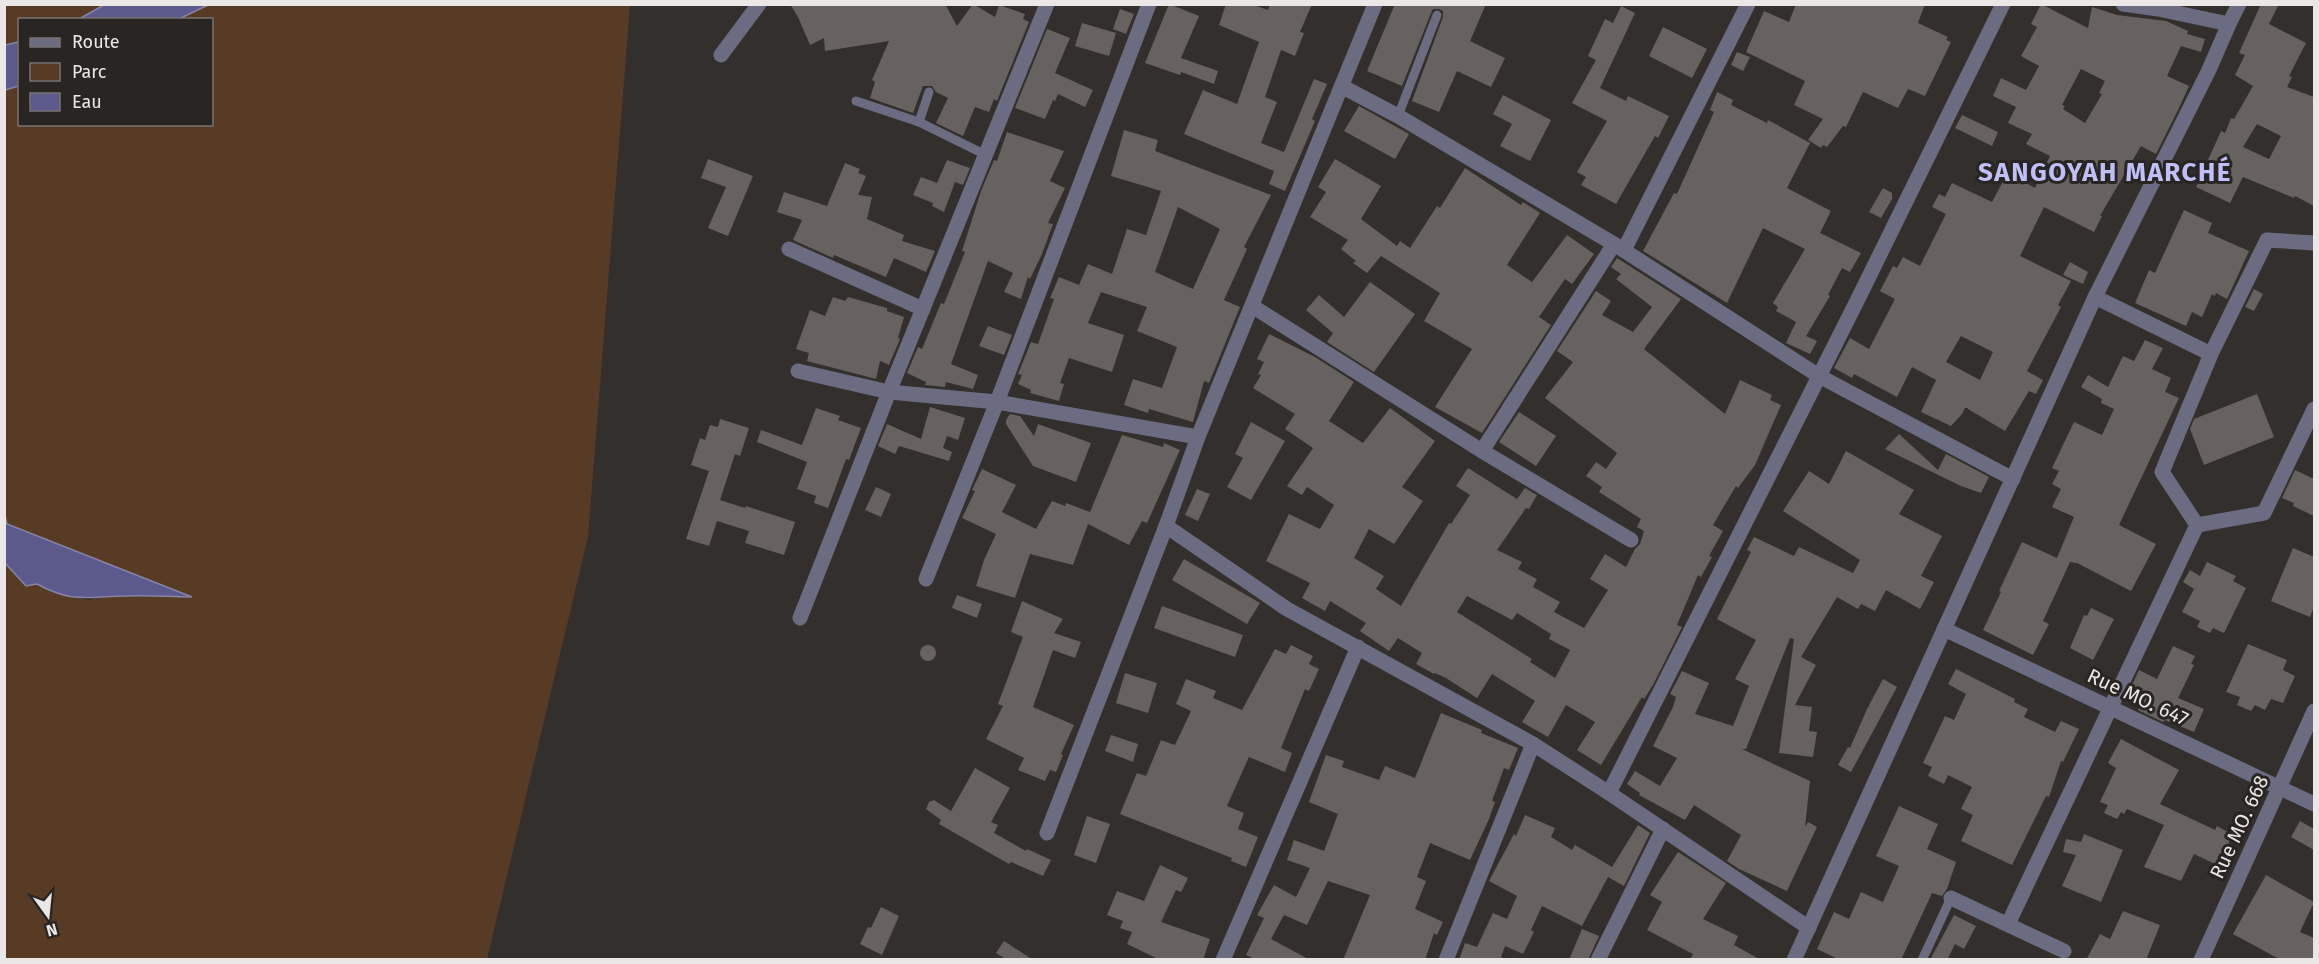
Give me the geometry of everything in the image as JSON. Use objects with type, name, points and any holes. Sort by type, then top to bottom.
[{"type":"street","points":[[721,55],[759,4]]},
{"type":"street","points":[[800,618],[1047,4]]},
{"type":"street","points":[[926,579],[997,402],[1149,4]]},
{"type":"street","points":[[1047,833],[1166,526],[1198,437],[1375,4]]},
{"type":"street","points":[[1482,450],[1619,247],[1748,4]]},
{"type":"street","points":[[1609,793],[1820,376],[2003,4]]},
{"type":"street","points":[[2123,4],[2229,24]]},
{"type":"street","points":[[1794,960],[2095,297],[2208,72],[2239,4]]},
{"type":"street","points":[[1343,87],[1398,116],[1619,247],[1820,376],[2013,479]]},
{"type":"street","points":[[2197,525],[2162,472],[2211,354],[2267,240],[2314,243]]},
{"type":"street","points":[[789,249],[923,309]]},
{"type":"street","points":[[2095,297],[2211,354]]},
{"type":"street","points":[[1252,306],[1631,540]]},
{"type":"street","points":[[798,371],[889,392],[997,402],[1198,437]]},
{"type":"street","points":[[2197,525],[2264,513],[2314,409]]},
{"type":"street","points":[[2008,924],[2197,525]]},
{"type":"street","points":[[1166,526],[1287,609],[1533,744],[1664,829],[1809,928]]},
{"type":"street","name":"Rue MO. 647","points":[[1944,629],[2314,804]]},
{"type":"street","points":[[1223,960],[1358,646]]},
{"type":"street","name":"Rue MO. 668","points":[[2201,960],[2314,711]]},
{"type":"street","points":[[1446,960],[1533,744]]},
{"type":"street","points":[[1598,960],[1664,829]]},
{"type":"street","points":[[1951,898],[2064,951]]},
{"type":"lane","points":[[1398,116],[1437,15]]},
{"type":"lane","points":[[919,122],[929,92]]},
{"type":"lane","points":[[856,101],[919,122],[986,155]]},
{"type":"lane","points":[[1922,960],[1951,898]]},
{"type":"green space","points":[[5,5],[104,5],[81,18],[18,18],[18,42],[5,45]]},
{"type":"green space","points":[[208,5],[630,5],[588,537],[487,959],[5,959],[4,563],[53,593],[88,600],[113,596],[189,597],[7,524],[4,512],[5,90],[18,86],[18,126],[213,126],[213,18],[181,18]]},
{"type":"water","points":[[104,4],[208,5],[181,18],[81,18]]},
{"type":"water","points":[[18,42],[18,86],[5,90],[5,45]]},
{"type":"water","points":[[4,512],[7,524],[192,597],[81,598],[61,594],[37,584],[26,586],[5,563]]},
{"type":"building","points":[[790,4],[945,4],[957,26],[973,4],[995,17],[999,5],[1025,14],[1023,19],[1029,22],[997,101],[994,99],[989,112],[975,107],[963,136],[936,123],[948,98],[936,92],[932,86],[923,86],[913,113],[870,98],[875,82],[872,80],[889,41],[825,51],[824,38],[810,45]]},
{"type":"building","points":[[1169,4],[1199,16],[1181,58],[1218,71],[1214,84],[1181,72],[1180,75],[1145,63]]},
{"type":"building","points":[[1226,4],[1251,4],[1268,10],[1270,4],[1312,4],[1300,32],[1304,33],[1295,56],[1281,50],[1265,97],[1277,102],[1261,143],[1284,152],[1314,79],[1327,84],[1312,119],[1315,121],[1285,191],[1269,184],[1274,171],[1184,134],[1203,90],[1237,104],[1259,42],[1219,25]]},
{"type":"building","points":[[1395,4],[1486,4],[1470,41],[1505,58],[1491,87],[1457,71],[1439,112],[1412,101],[1443,17],[1443,11],[1439,9],[1433,9],[1431,13],[1402,86],[1367,71]]},
{"type":"building","points":[[1796,4],[1925,4],[1918,23],[1948,37],[1946,40],[1951,42],[1925,96],[1908,89],[1898,108],[1863,92],[1846,127],[1843,126],[1827,147],[1823,145],[1821,148],[1808,140],[1823,119],[1794,105],[1805,81],[1746,52],[1764,11],[1789,22]]},
{"type":"building","points":[[2041,4],[2088,28],[2092,7],[2117,15],[2166,21],[2188,31],[2187,34],[2205,39],[2201,52],[2181,46],[2167,76],[2189,86],[2179,108],[2156,154],[2141,146],[2100,216],[2102,216],[2094,232],[2044,207],[2020,256],[2071,281],[2058,305],[2061,307],[2027,371],[2043,380],[2036,394],[2029,391],[2005,431],[1968,408],[1965,408],[1951,426],[1921,412],[1936,380],[1912,367],[1897,397],[1854,374],[1852,378],[1834,368],[1850,338],[1869,349],[1895,299],[1880,291],[1893,266],[1897,268],[1903,257],[1920,266],[1946,214],[1932,207],[1939,194],[1945,197],[1952,183],[1992,202],[2006,176],[2023,185],[2024,182],[2035,188],[2050,156],[2026,144],[2032,134],[2008,123],[2016,107],[1993,96],[2001,78],[2026,90],[2039,66],[2021,56],[2037,27],[2031,24]],"holes":[[[2081,69],[2105,81],[2099,93],[2102,94],[2085,123],[2063,109],[2065,106],[2062,105]],[[1961,336],[1993,352],[1980,380],[1946,362]]]},
{"type":"building","points":[[2261,4],[2279,4],[2269,24],[2306,43],[2289,76],[2292,77],[2287,87],[2314,97],[2314,206],[2295,196],[2294,198],[2243,177],[2230,203],[2196,187],[2221,131],[2225,133],[2231,118],[2234,119],[2253,86],[2235,75],[2245,55],[2239,53]],"holes":[[[2257,124],[2281,136],[2269,159],[2243,147]]]},
{"type":"building","points":[[1621,6],[1635,13],[1600,88],[1626,101],[1628,96],[1669,116],[1658,138],[1655,136],[1616,204],[1581,185],[1586,177],[1577,172],[1607,121],[1572,103],[1596,60],[1588,56],[1605,19],[1613,23]]},
{"type":"building","points":[[1120,9],[1134,14],[1126,34],[1113,29]]},
{"type":"building","points":[[1082,23],[1116,33],[1109,56],[1075,46]]},
{"type":"building","points":[[1663,27],[1707,49],[1692,78],[1649,56]]},
{"type":"building","points":[[1047,29],[1070,38],[1055,73],[1093,90],[1085,107],[1058,94],[1045,119],[1015,108]]},
{"type":"building","points":[[1737,52],[1750,57],[1743,71],[1731,65]]},
{"type":"building","points":[[1717,92],[1733,100],[1731,105],[1767,123],[1768,120],[1810,143],[1787,188],[1831,211],[1820,233],[1861,253],[1850,272],[1842,268],[1828,295],[1830,296],[1806,336],[1817,341],[1810,354],[1786,343],[1796,322],[1776,311],[1778,307],[1773,303],[1805,249],[1763,228],[1727,303],[1643,251],[1674,193],[1677,194],[1714,112],[1710,110]]},
{"type":"building","points":[[1503,95],[1551,120],[1530,161],[1500,146],[1512,124],[1493,114]]},
{"type":"building","points":[[1359,106],[1409,134],[1395,159],[1344,131]]},
{"type":"building","points":[[1962,115],[1998,132],[1992,146],[1955,128]]},
{"type":"building","points":[[1124,130],[1158,140],[1155,151],[1271,195],[1244,247],[1247,249],[1224,300],[1240,307],[1209,383],[1204,381],[1193,422],[1149,409],[1148,413],[1124,405],[1133,379],[1162,388],[1177,347],[1137,331],[1147,307],[1101,292],[1088,323],[1124,335],[1112,372],[1069,358],[1060,383],[1064,384],[1059,401],[1030,393],[1031,390],[1018,384],[1022,375],[1018,374],[1031,342],[1038,344],[1054,299],[1050,298],[1059,277],[1079,285],[1088,264],[1112,274],[1127,229],[1146,235],[1161,191],[1111,176]],"holes":[[[1178,207],[1220,229],[1193,289],[1155,272]]]},
{"type":"building","points":[[1007,132],[1064,151],[1050,181],[1065,188],[1048,223],[1053,224],[1042,254],[1030,279],[1028,277],[1021,299],[1004,292],[1013,273],[988,261],[951,364],[978,375],[973,389],[946,382],[945,387],[925,385],[926,382],[907,373],[918,347],[922,349],[941,303],[944,304],[965,252],[962,251],[981,191],[994,160],[997,161]]},
{"type":"building","points":[[708,159],[753,176],[728,236],[708,228],[726,187],[701,178]]},
{"type":"building","points":[[1335,159],[1381,186],[1361,219],[1397,246],[1400,241],[1410,248],[1437,206],[1440,208],[1465,168],[1521,205],[1523,202],[1540,213],[1507,265],[1532,282],[1567,235],[1594,254],[1572,284],[1565,279],[1539,317],[1551,325],[1482,433],[1435,407],[1472,349],[1424,321],[1440,293],[1381,256],[1367,273],[1353,263],[1356,261],[1341,249],[1348,240],[1310,217],[1326,192],[1318,187]]},
{"type":"building","points":[[947,160],[970,168],[963,185],[955,182],[944,212],[932,206],[933,203],[913,195],[921,177],[937,183]]},
{"type":"building","points":[[845,163],[860,169],[858,173],[866,176],[858,195],[872,197],[867,219],[904,235],[902,241],[935,251],[926,272],[894,258],[886,277],[834,255],[833,258],[793,240],[802,220],[777,212],[784,192],[827,206]]},
{"type":"building","points":[[1883,188],[1892,193],[1892,199],[1881,218],[1869,212]]},
{"type":"building","points":[[2184,210],[2212,223],[2208,233],[2249,251],[2227,299],[2216,293],[2215,296],[2212,294],[2202,317],[2192,312],[2186,326],[2135,303],[2149,270],[2155,273]]},
{"type":"building","points":[[1617,258],[1681,299],[1644,349],[1725,414],[1740,380],[1772,395],[1770,400],[1781,405],[1755,465],[1738,488],[1736,486],[1713,525],[1723,531],[1709,556],[1712,557],[1701,577],[1698,575],[1677,625],[1682,627],[1653,685],[1644,699],[1642,697],[1601,765],[1577,750],[1595,722],[1566,705],[1548,737],[1522,722],[1535,701],[1492,674],[1477,698],[1446,678],[1416,664],[1422,653],[1398,638],[1389,651],[1360,631],[1366,623],[1330,601],[1325,611],[1302,598],[1310,583],[1266,561],[1289,514],[1320,529],[1334,505],[1307,487],[1302,495],[1287,486],[1313,448],[1285,429],[1295,414],[1253,388],[1261,375],[1258,374],[1264,362],[1257,359],[1269,334],[1315,357],[1354,382],[1329,421],[1363,443],[1390,408],[1435,441],[1402,487],[1423,501],[1394,544],[1369,529],[1354,558],[1384,576],[1376,589],[1401,606],[1449,523],[1451,524],[1470,495],[1456,486],[1468,468],[1517,499],[1525,488],[1537,495],[1497,550],[1522,562],[1518,569],[1537,579],[1533,587],[1560,602],[1554,612],[1584,628],[1608,590],[1590,579],[1605,554],[1626,567],[1640,544],[1644,531],[1637,527],[1641,519],[1599,492],[1602,487],[1586,476],[1596,462],[1606,469],[1617,453],[1545,398],[1573,362],[1557,351],[1596,291],[1611,301],[1602,315],[1633,332],[1652,307],[1616,279],[1621,274],[1611,267]],"holes":[[[1467,596],[1512,620],[1517,613],[1551,634],[1549,639],[1570,650],[1555,678],[1530,662],[1532,659],[1457,612]]]},
{"type":"building","points":[[2070,262],[2088,272],[2083,284],[2063,275]]},
{"type":"building","points":[[1370,282],[1415,314],[1374,372],[1327,342],[1333,333],[1306,310],[1319,295],[1344,317]]},
{"type":"building","points":[[2254,289],[2263,294],[2254,311],[2245,307]]},
{"type":"building","points":[[833,297],[845,301],[848,297],[887,308],[887,311],[904,317],[898,338],[900,339],[889,365],[880,361],[876,379],[807,361],[809,353],[796,349],[810,310],[825,316]]},
{"type":"building","points":[[988,326],[1012,335],[1004,355],[979,346]]},
{"type":"building","points":[[2145,340],[2163,348],[2152,369],[2171,378],[2165,392],[2179,398],[2119,525],[2156,544],[2131,591],[2077,563],[2070,562],[2043,621],[2049,624],[2033,655],[1983,630],[2022,542],[2057,558],[2074,517],[2052,507],[2061,489],[2052,484],[2059,471],[2052,468],[2074,422],[2102,435],[2114,409],[2101,403],[2102,399],[2081,387],[2088,375],[2108,387],[2123,356],[2134,361]]},
{"type":"building","points":[[2257,394],[2274,437],[2204,465],[2190,429],[2194,419]]},
{"type":"building","points":[[930,407],[965,418],[958,440],[947,436],[943,448],[952,452],[949,461],[899,446],[895,454],[878,446],[887,424],[921,439]]},
{"type":"building","points":[[816,408],[840,416],[838,420],[861,428],[849,460],[846,459],[828,508],[814,503],[816,496],[797,489],[807,462],[757,442],[761,430],[802,445]]},
{"type":"building","points":[[1519,412],[1556,436],[1536,466],[1499,442]]},
{"type":"building","points":[[1010,414],[1020,416],[1034,436],[1038,424],[1091,443],[1076,482],[1033,466],[1006,424]]},
{"type":"building","points":[[720,419],[749,428],[740,456],[735,454],[720,500],[795,522],[784,555],[745,543],[749,531],[717,521],[709,546],[686,539],[709,471],[691,465],[700,438],[705,440],[710,425],[718,427]]},
{"type":"building","points":[[1251,422],[1285,441],[1251,500],[1227,487],[1243,458],[1235,454]]},
{"type":"building","points":[[1899,434],[1938,470],[1946,454],[1989,477],[1981,493],[1961,486],[1885,449]]},
{"type":"building","points":[[1122,435],[1163,447],[1164,443],[1180,450],[1147,523],[1142,521],[1129,545],[1088,524],[1073,565],[1030,554],[1015,598],[976,586],[984,560],[996,534],[962,518],[975,491],[972,490],[982,469],[1016,485],[1002,512],[1036,529],[1052,501],[1065,506],[1066,503],[1090,512]]},
{"type":"building","points":[[1846,451],[1914,490],[1899,514],[1942,536],[1921,576],[1934,582],[1920,609],[1886,590],[1875,611],[1861,604],[1858,609],[1837,597],[1801,657],[1816,665],[1795,705],[1812,707],[1809,731],[1817,732],[1813,757],[1779,753],[1794,639],[1790,638],[1746,749],[1742,749],[1810,781],[1805,827],[1808,822],[1817,827],[1787,891],[1727,861],[1741,835],[1694,805],[1685,820],[1639,795],[1640,793],[1627,784],[1635,771],[1660,786],[1677,758],[1653,746],[1673,707],[1676,697],[1670,694],[1682,671],[1709,683],[1695,714],[1733,726],[1749,686],[1735,679],[1756,640],[1717,619],[1751,552],[1747,550],[1754,537],[1794,556],[1799,547],[1853,573],[1860,560],[1783,511],[1809,471],[1829,484]]},
{"type":"building","points":[[2295,470],[2314,479],[2314,516],[2282,498]]},
{"type":"building","points":[[876,487],[891,494],[881,517],[865,510]]},
{"type":"building","points":[[1197,489],[1210,494],[1198,521],[1185,515]]},
{"type":"building","points":[[2293,548],[2314,557],[2314,606],[2310,617],[2271,601]]},
{"type":"building","points":[[1184,559],[1260,603],[1247,624],[1172,580]]},
{"type":"building","points":[[2207,562],[2236,576],[2233,581],[2246,588],[2224,633],[2213,628],[2210,633],[2197,627],[2200,621],[2182,612],[2194,589],[2183,582],[2190,570],[2200,576]]},
{"type":"building","points":[[957,595],[982,604],[977,618],[952,608]]},
{"type":"building","points":[[1022,601],[1063,619],[1054,633],[1081,642],[1075,658],[1053,650],[1033,707],[1074,725],[1056,772],[1050,770],[1045,781],[1018,770],[1024,758],[986,739],[1003,706],[998,704],[1023,637],[1011,632]]},
{"type":"building","points":[[1162,606],[1243,635],[1235,657],[1154,628]]},
{"type":"building","points":[[2091,608],[2114,619],[2093,660],[2070,648],[2084,615],[2087,616]]},
{"type":"building","points":[[2248,644],[2287,660],[2283,670],[2295,676],[2283,703],[2271,699],[2265,710],[2255,705],[2251,711],[2237,705],[2240,697],[2226,692]]},
{"type":"building","points":[[928,645],[934,647],[936,653],[934,659],[928,661],[922,659],[920,653],[922,647]]},
{"type":"building","points":[[1291,645],[1313,656],[1309,664],[1319,669],[1309,691],[1305,689],[1281,748],[1292,753],[1285,772],[1249,757],[1227,806],[1244,813],[1238,829],[1258,837],[1246,867],[1231,861],[1232,858],[1120,814],[1137,773],[1146,776],[1161,740],[1175,745],[1191,711],[1176,704],[1186,679],[1216,691],[1213,698],[1242,710],[1275,649],[1286,654]]},
{"type":"building","points":[[2173,646],[2195,656],[2191,664],[2194,665],[2178,698],[2204,709],[2194,732],[2165,720],[2163,722],[2138,710],[2146,694],[2131,687],[2139,670],[2157,679]]},
{"type":"building","points":[[1956,669],[2015,699],[2014,702],[2028,709],[2024,717],[2055,732],[2061,721],[2079,729],[2063,762],[2061,761],[2049,797],[2046,796],[2012,865],[1961,841],[1973,815],[1961,809],[1972,787],[1948,775],[1944,784],[1928,776],[1932,767],[1923,763],[1945,716],[1954,720],[1966,694],[1948,684]]},
{"type":"building","points":[[1125,673],[1157,683],[1148,713],[1116,703]]},
{"type":"building","points":[[1883,679],[1897,687],[1851,772],[1838,765],[1848,747],[1850,748]]},
{"type":"building","points":[[1441,713],[1518,748],[1509,770],[1504,768],[1492,801],[1495,802],[1489,819],[1470,860],[1430,843],[1417,877],[1426,881],[1415,909],[1443,922],[1437,935],[1434,933],[1425,960],[1343,960],[1370,895],[1328,881],[1307,925],[1284,915],[1271,939],[1310,960],[1257,960],[1246,955],[1264,918],[1257,915],[1274,885],[1296,897],[1310,868],[1287,860],[1294,840],[1324,851],[1338,814],[1309,802],[1326,755],[1344,761],[1342,767],[1379,780],[1385,766],[1415,778]]},
{"type":"building","points":[[1111,735],[1138,744],[1133,762],[1105,751]]},
{"type":"building","points":[[2121,739],[2179,770],[2160,804],[2215,830],[2217,826],[2233,835],[2217,865],[2194,854],[2181,881],[2144,867],[2164,825],[2127,809],[2124,814],[2121,812],[2117,819],[2104,813],[2108,805],[2100,802],[2116,768],[2108,763]]},
{"type":"building","points":[[975,768],[1010,788],[991,822],[998,825],[994,833],[1026,851],[1027,849],[1051,860],[1043,876],[1011,862],[1009,864],[939,824],[941,820],[926,809],[929,802],[934,800],[951,811]]},
{"type":"building","points":[[1899,806],[1938,824],[1927,849],[1956,862],[1947,889],[1942,896],[1932,893],[1901,960],[1840,960],[1817,949],[1834,912],[1849,919],[1861,892],[1883,902],[1899,866],[1876,856]]},
{"type":"building","points":[[1525,815],[1555,828],[1551,837],[1572,850],[1575,845],[1612,867],[1638,825],[1650,833],[1624,886],[1608,877],[1582,926],[1542,906],[1531,930],[1534,932],[1523,954],[1505,946],[1501,957],[1506,960],[1459,960],[1465,943],[1477,947],[1493,913],[1507,919],[1517,896],[1489,881],[1514,834],[1516,836]]},
{"type":"building","points":[[1087,816],[1110,824],[1096,863],[1074,855]]},
{"type":"building","points":[[2300,821],[2314,829],[2314,850],[2291,837]]},
{"type":"building","points":[[2084,834],[2123,850],[2101,902],[2062,886],[2076,855],[2063,852],[2066,839],[2081,842]]},
{"type":"building","points":[[1678,852],[1726,883],[1703,919],[1738,936],[1734,945],[1761,960],[1690,960],[1693,954],[1647,930],[1662,902],[1650,895]]},
{"type":"building","points":[[1160,865],[1188,878],[1181,892],[1176,890],[1161,922],[1210,939],[1203,960],[1160,960],[1127,944],[1132,932],[1120,928],[1123,921],[1107,915],[1117,891],[1144,901]]},
{"type":"building","points":[[2266,875],[2314,902],[2300,932],[2314,938],[2314,960],[2281,960],[2233,934]]},
{"type":"building","points":[[881,907],[899,916],[882,955],[860,944]]},
{"type":"building","points":[[2123,911],[2160,925],[2146,960],[2086,960],[2100,934],[2110,939]]},
{"type":"building","points":[[1954,915],[1976,926],[1964,949],[1955,944],[1947,960],[1930,960]]},
{"type":"building","points":[[1582,929],[1599,936],[1588,960],[1569,960]]},
{"type":"building","points":[[1004,941],[1033,960],[1007,960],[996,953]]},
{"type":"district","name":"SANGOYAH MARCHÉ","points":[[2105,172]]}]
